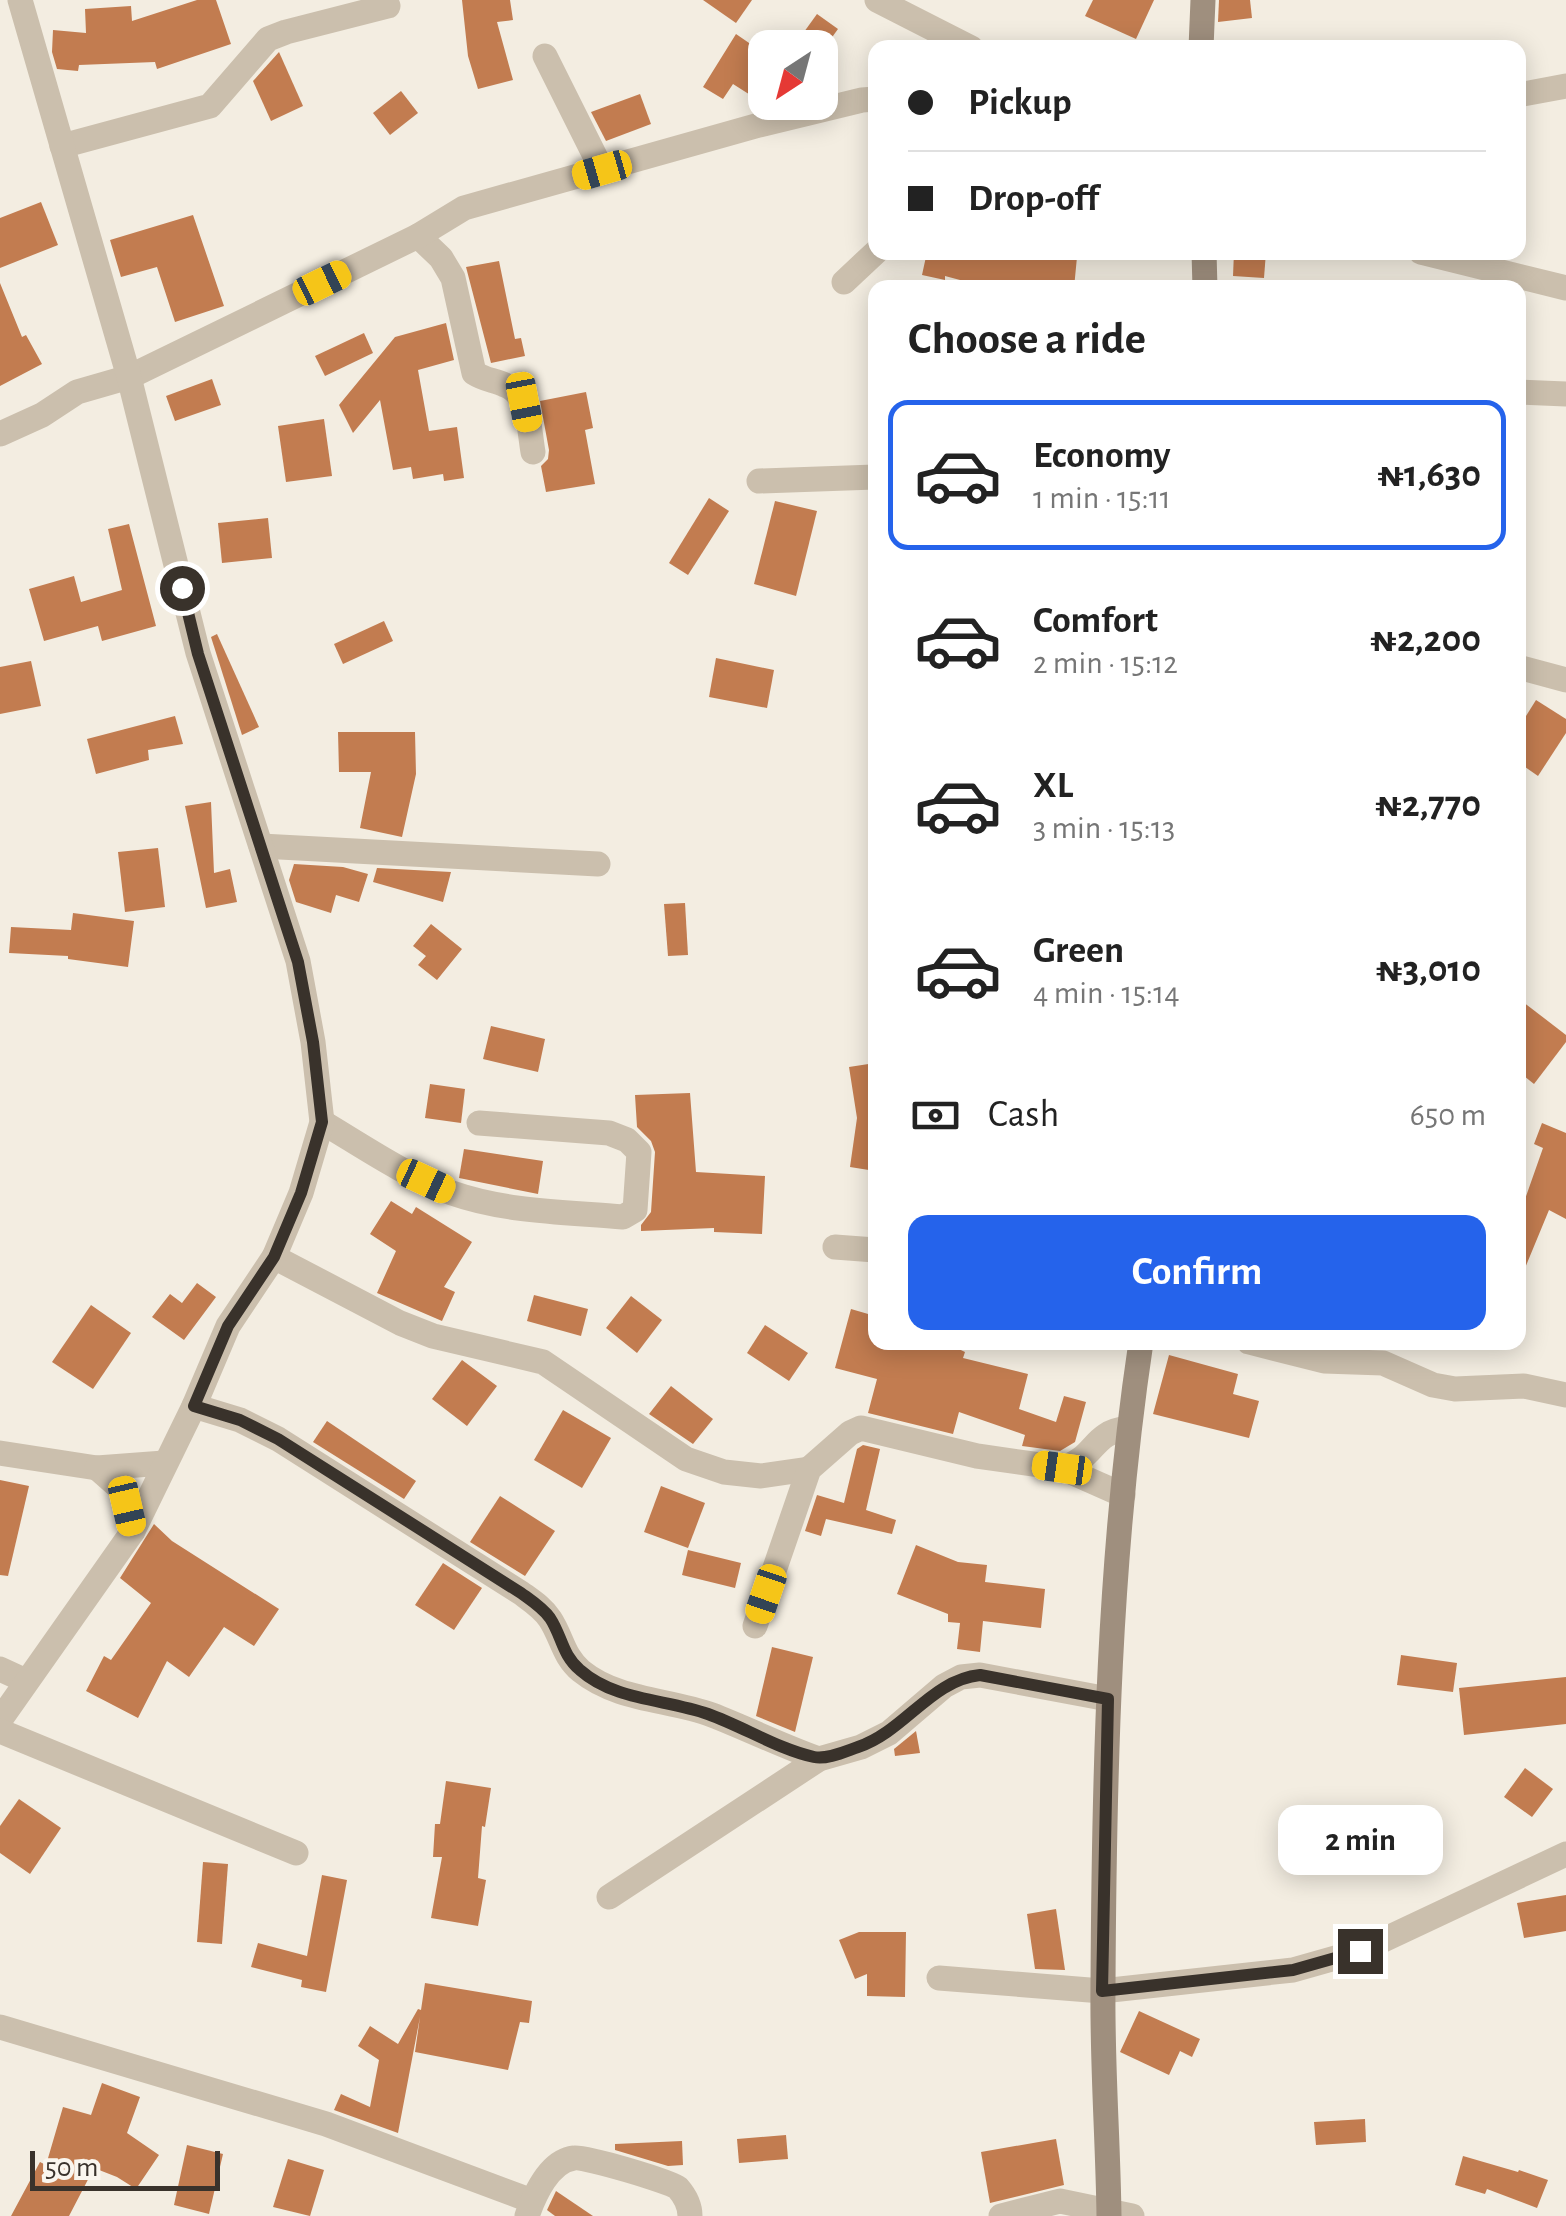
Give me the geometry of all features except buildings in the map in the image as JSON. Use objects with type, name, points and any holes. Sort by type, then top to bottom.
[{"type":"street","points":[[0,1720],[133,1531],[228,1326],[274,1257],[301,1193],[322,1122],[298,962],[198,654],[129,377],[20,0]]},
{"type":"street","points":[[877,0],[955,40]]},
{"type":"street","points":[[1201,40],[1203,0]]},
{"type":"street","points":[[62,146],[210,106],[268,40],[388,6]]},
{"type":"street","points":[[545,56],[602,170]]},
{"type":"street","points":[[1526,94],[1566,86]]},
{"type":"street","points":[[0,434],[42,416],[76,392],[129,377],[418,236],[464,208],[759,124],[868,101]]},
{"type":"street","points":[[418,236],[442,258],[453,278],[474,372],[484,380],[516,391],[524,402],[533,452]]},
{"type":"street","points":[[844,282],[868,260]]},
{"type":"street","points":[[1452,260],[1566,288]]},
{"type":"street","points":[[1526,392],[1566,394]]},
{"type":"street","points":[[759,481],[868,477]]},
{"type":"street","points":[[1526,668],[1566,680]]},
{"type":"street","points":[[261,846],[598,864]]},
{"type":"street","points":[[322,1122],[400,1169],[453,1193],[504,1206],[623,1217],[635,1210],[639,1152],[627,1140],[610,1132],[479,1123]]},
{"type":"street","points":[[836,1248],[868,1250]]},
{"type":"street","points":[[274,1257],[400,1323],[434,1336],[543,1362],[686,1458],[724,1472],[761,1476],[809,1469]]},
{"type":"street","points":[[1001,2216],[1060,2201],[1117,2215],[1102,1991],[1108,1699],[1128,1428],[1140,1350]]},
{"type":"street","points":[[1277,1350],[1301,1357],[1383,1363],[1433,1384],[1455,1388],[1524,1386],[1566,1395]]},
{"type":"street","points":[[194,1406],[240,1420],[278,1439],[521,1593],[552,1621],[566,1656],[603,1685],[627,1695],[712,1715],[819,1758]]},
{"type":"street","points":[[755,1626],[809,1469],[850,1432],[861,1428],[963,1453],[1062,1468],[1123,1495]]},
{"type":"street","points":[[1062,1468],[1080,1462],[1111,1430],[1128,1428]]},
{"type":"street","points":[[0,1453],[97,1468],[164,1463]]},
{"type":"street","points":[[97,1468],[123,1491],[133,1531]]},
{"type":"street","points":[[0,1669],[26,1681]]},
{"type":"street","points":[[609,1897],[819,1758],[889,1734],[960,1677],[980,1675],[1108,1699]]},
{"type":"street","points":[[0,1731],[296,1853]]},
{"type":"street","points":[[939,1978],[1102,1991],[1293,1970],[1360,1951],[1566,1854]]},
{"type":"street","points":[[0,2027],[326,2124],[530,2209],[552,2170],[571,2158],[590,2159],[666,2180],[679,2189],[690,2206],[690,2216]]},
{"type":"route","points":[[182,588],[198,654],[298,962],[322,1122],[301,1193],[274,1257],[228,1326],[194,1406],[240,1420],[278,1439],[521,1593],[552,1621],[566,1656],[603,1685],[627,1695],[712,1715],[790,1749],[819,1758],[861,1746],[889,1734],[960,1677],[980,1675],[1108,1699],[1102,1991],[1293,1970],[1360,1951]]}]
